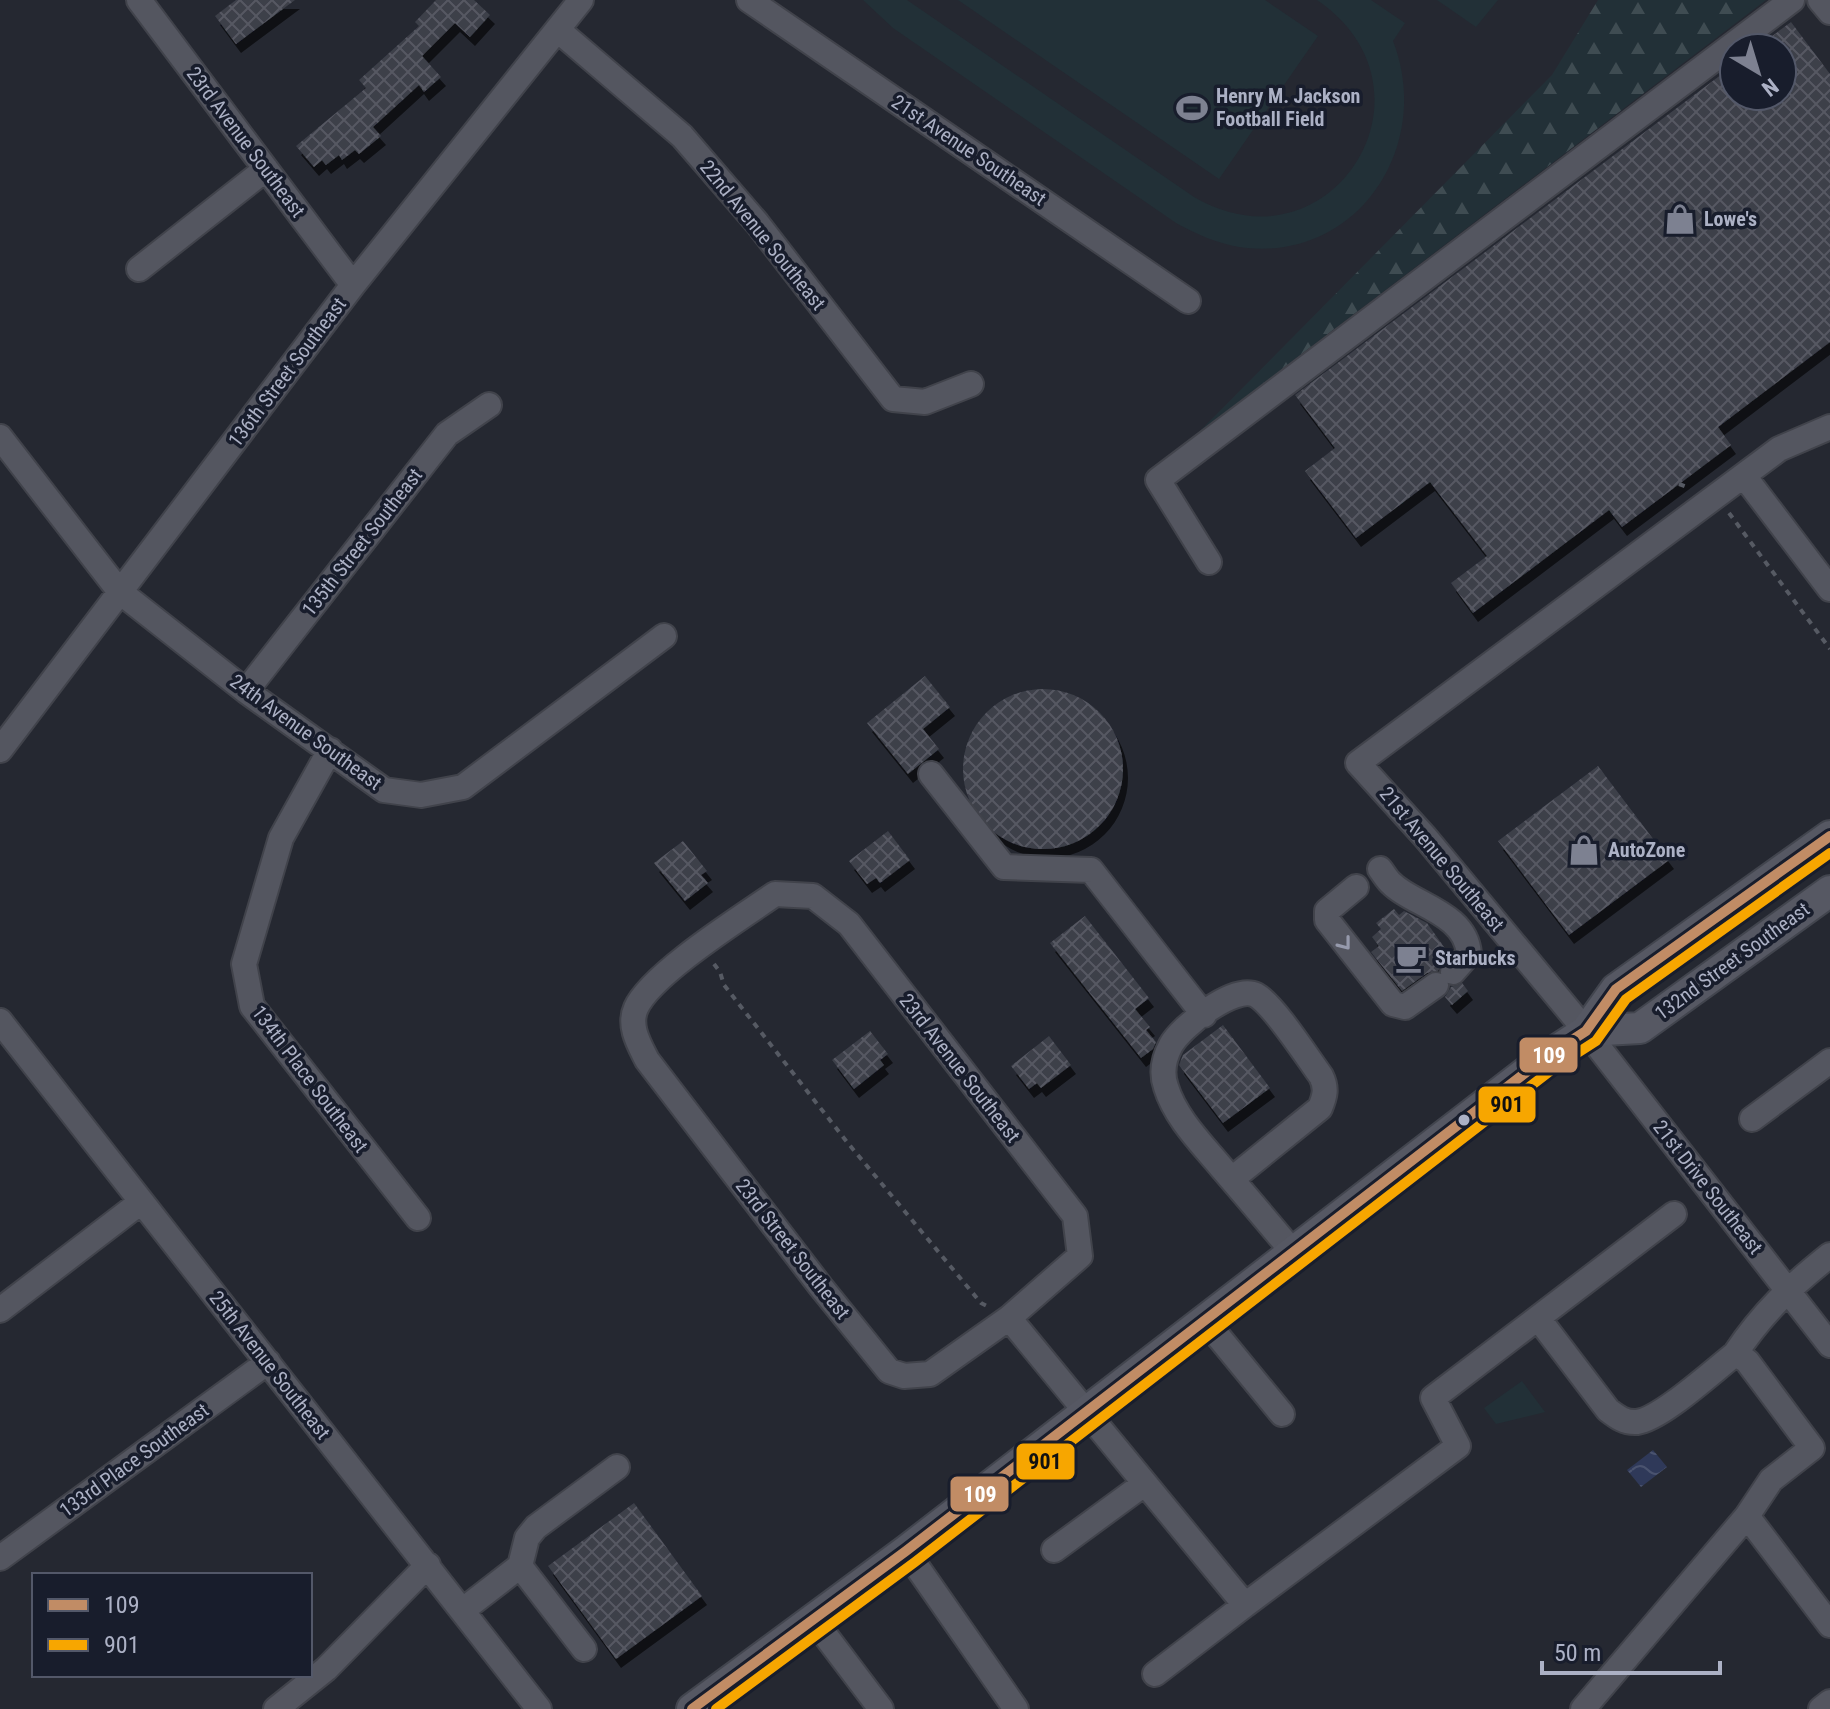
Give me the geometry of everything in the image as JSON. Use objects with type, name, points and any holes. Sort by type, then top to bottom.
[{"type":"main road","name":"132nd Street Southeast","points":[[692,1709],[906,1551],[1546,1057],[1586,1031],[1616,989],[1830,836]]},
{"type":"main road","name":"132nd Street Southeast","points":[[1586,1031],[1640,1028],[1830,891]]},
{"type":"street","name":"23rd Avenue Southeast","points":[[140,0],[353,285]]},
{"type":"street","name":"136th Street Southeast","points":[[0,750],[353,285],[581,0]]},
{"type":"street","name":"21st Avenue Southeast","points":[[749,0],[1188,301]]},
{"type":"street","points":[[1209,562],[1158,480],[1792,0]]},
{"type":"street","points":[[1820,0],[1830,12]]},
{"type":"street","name":"22nd Avenue Southeast","points":[[559,31],[682,136],[757,223],[893,399],[925,402],[971,384]]},
{"type":"street","points":[[139,269],[266,169]]},
{"type":"street","name":"135th Street Southeast","points":[[246,691],[447,434],[489,405]]},
{"type":"street","points":[[1717,496],[1779,449],[1830,427]]},
{"type":"street","name":"24th Avenue Southeast","points":[[0,437],[120,592],[246,691],[384,790],[421,795],[463,787],[664,636]]},
{"type":"street","points":[[1744,476],[1830,589]]},
{"type":"street","name":"21st Avenue Southeast","points":[[1586,1031],[1425,837],[1358,763],[1717,496]]},
{"type":"street","name":"134th Place Southeast","points":[[330,750],[281,838],[244,964],[246,978],[252,1006],[418,1218]]},
{"type":"street","points":[[931,774],[1004,867],[1091,870],[1204,1015]]},
{"type":"street","points":[[1356,887],[1327,911],[1327,920],[1393,1004],[1405,1007],[1444,978],[1469,954],[1468,943],[1444,915],[1393,886],[1380,869]]},
{"type":"street","name":"23rd Avenue Southeast","points":[[700,947],[775,894],[813,896],[849,924],[1075,1216],[1080,1256]]},
{"type":"street","name":"23rd Street Southeast","points":[[700,947],[657,981],[636,1008],[634,1034],[647,1060],[889,1371],[904,1376],[930,1374],[1009,1318],[1080,1256]]},
{"type":"street","points":[[1232,1179],[1320,1108],[1325,1096],[1326,1085],[1285,1027],[1255,994],[1235,993],[1178,1035],[1170,1046],[1163,1071],[1164,1083],[1172,1103],[1232,1179],[1292,1251]]},
{"type":"street","name":"25th Avenue Southeast","points":[[0,1021],[539,1709]]},
{"type":"street","name":"21st Drive Southeast","points":[[1586,1031],[1830,1345]]},
{"type":"street","points":[[1752,1119],[1830,1061]]},
{"type":"street","points":[[0,1310],[141,1202]]},
{"type":"street","points":[[1155,1674],[1458,1446],[1433,1398],[1674,1214]]},
{"type":"street","points":[[1538,1318],[1608,1410],[1620,1419],[1636,1422],[1655,1416],[1735,1354],[1754,1326],[1787,1289],[1830,1255]]},
{"type":"street","points":[[1009,1318],[1245,1605]]},
{"type":"street","points":[[1204,1319],[1282,1414]]},
{"type":"street","points":[[1583,1709],[1747,1516],[1771,1480],[1812,1448],[1747,1361],[1735,1354]]},
{"type":"street","name":"133rd Place Southeast","points":[[0,1558],[268,1362]]},
{"type":"street","points":[[463,1610],[520,1566],[530,1532],[617,1467]]},
{"type":"street","points":[[1054,1550],[1144,1484]]},
{"type":"street","points":[[1747,1516],[1830,1625]]},
{"type":"street","points":[[906,1551],[1016,1709]]},
{"type":"street","points":[[276,1709],[326,1669],[428,1565]]},
{"type":"street","points":[[520,1566],[584,1649]]},
{"type":"street","points":[[813,1619],[881,1709]]},
{"type":"street","points":[[1821,1709],[1830,1702]]},
{"type":"path","points":[[1679,484],[1717,496],[1830,649]]},
{"type":"path","points":[[700,947],[720,972],[724,985],[857,1154],[981,1303],[1009,1318]]},
{"type":"green space","points":[[863,0],[907,0],[1194,197],[1244,215],[1290,213],[1328,194],[1356,162],[1372,123],[1373,80],[1355,38],[1317,0],[1371,0],[1405,23],[1393,41],[1403,81],[1403,120],[1393,157],[1376,190],[1350,217],[1319,237],[1281,247],[1239,247],[1176,223],[893,28]]},
{"type":"green space","name":"Henry M. Jackson Football Field","points":[[958,0],[1265,0],[1318,36],[1219,179]]},
{"type":"green space","points":[[1437,0],[1498,0],[1476,27]]},
{"type":"green space","points":[[1598,0],[1766,0],[1724,32],[1718,32],[1718,37],[1199,432],[1552,75]]},
{"type":"green space","points":[[1522,1381],[1545,1412],[1496,1424],[1484,1408]]},
{"type":"water","points":[[1653,1450],[1667,1467],[1641,1487],[1627,1470]]},
{"type":"building","points":[[236,0],[295,0],[236,44],[215,16]]},
{"type":"building","points":[[436,0],[474,0],[490,15],[470,37],[455,23],[422,56],[441,77],[424,92],[419,85],[373,127],[381,136],[359,154],[355,150],[342,160],[339,155],[326,165],[322,160],[314,167],[296,146],[366,88],[359,80],[419,26],[415,22]]},
{"type":"building","name":"Lowe's","points":[[1791,22],[1830,74],[1830,342],[1718,427],[1731,445],[1622,527],[1609,510],[1473,613],[1451,583],[1487,556],[1430,482],[1356,538],[1305,471],[1335,448],[1295,395],[1718,77],[1718,112],[1798,112],[1798,32],[1778,32]]},
{"type":"building","points":[[925,676],[950,707],[923,729],[939,749],[908,774],[867,723]]},
{"type":"building","points":[[1043,689],[1074,695],[1100,712],[1117,738],[1123,769],[1117,800],[1100,826],[1074,843],[1043,849],[1012,843],[986,826],[969,800],[963,769],[969,738],[986,712],[1012,695]]},
{"type":"building","name":"AutoZone","points":[[1598,766],[1669,860],[1569,935],[1498,841]]},
{"type":"building","points":[[888,831],[910,860],[880,883],[876,878],[867,884],[849,861]]},
{"type":"building","points":[[683,841],[707,871],[701,875],[708,883],[685,901],[654,863]]},
{"type":"building","name":"Starbucks","points":[[1394,909],[1399,915],[1404,911],[1427,923],[1449,954],[1438,971],[1427,973],[1402,991],[1371,952],[1379,946],[1372,937],[1381,929],[1376,923]]},
{"type":"building","points":[[1085,916],[1149,998],[1135,1009],[1150,1027],[1146,1030],[1156,1042],[1153,1049],[1141,1058],[1050,943]]},
{"type":"building","points":[[1462,983],[1468,991],[1452,1005],[1445,997],[1451,987]]},
{"type":"building","points":[[1223,1025],[1270,1088],[1223,1123],[1179,1065],[1183,1055]]},
{"type":"building","points":[[870,1031],[888,1054],[880,1060],[884,1065],[854,1089],[832,1060]]},
{"type":"building","points":[[1049,1036],[1071,1065],[1041,1088],[1037,1083],[1029,1089],[1011,1066]]},
{"type":"building","points":[[634,1503],[702,1596],[616,1659],[548,1566]]},
{"type":"transit line","name":"109","points":[[692,1709],[906,1551],[1546,1057],[1586,1031],[1616,989],[1830,836]]},
{"type":"transit line","name":"901","points":[[716,1709],[915,1562],[1554,1068],[1596,1041],[1626,999],[1830,853]]},
{"type":"place","name":"Henry M. Jackson Football Field","points":[[1192,108]]},
{"type":"place","name":"Lowe's","points":[[1680,219]]},
{"type":"place","name":"AutoZone","points":[[1584,850]]},
{"type":"place","name":"Starbucks","points":[[1411,958]]}]
